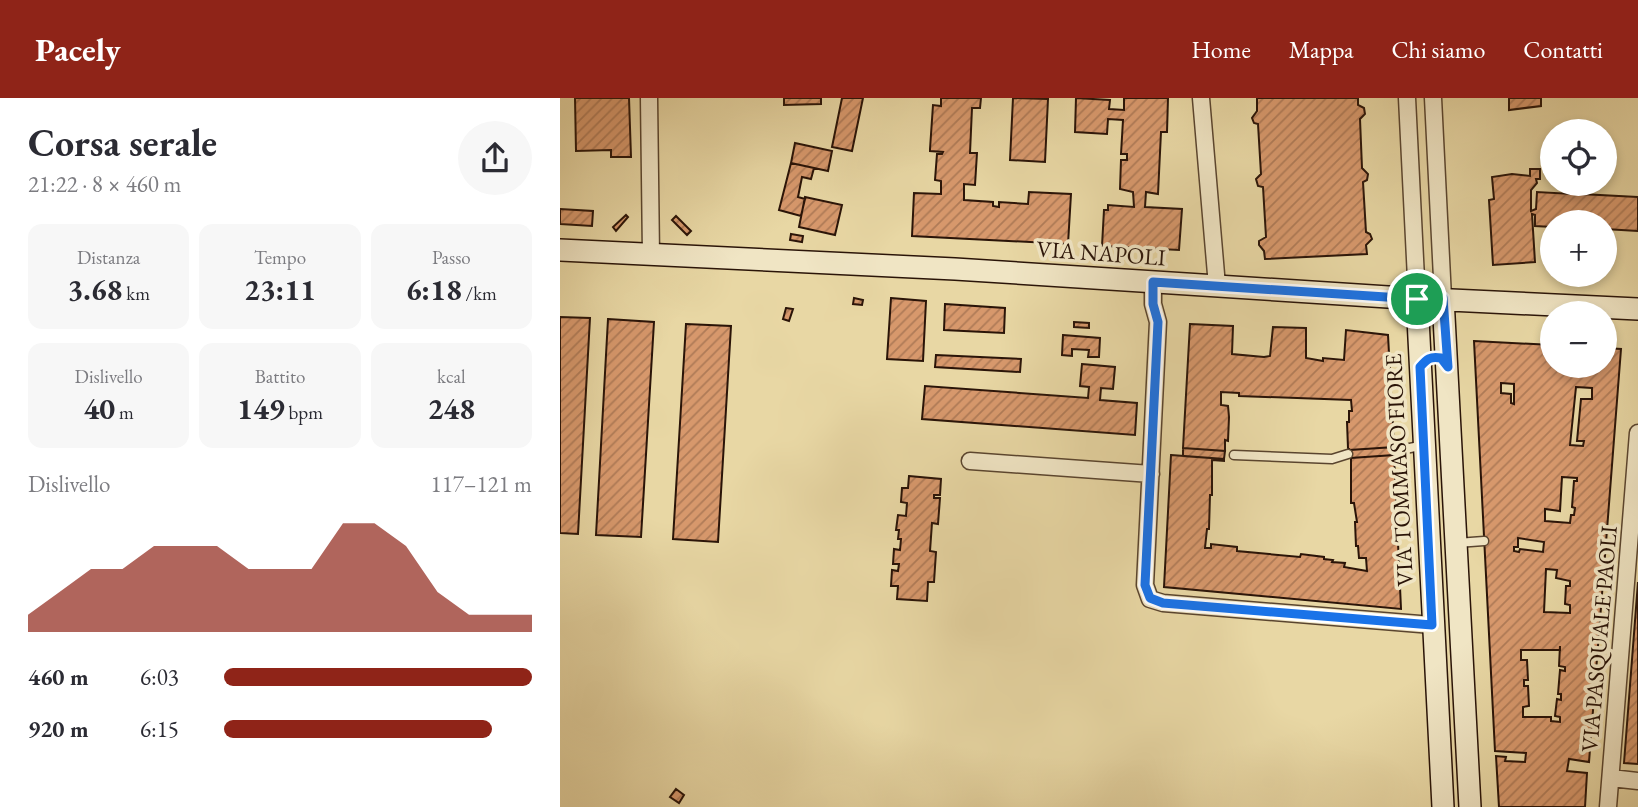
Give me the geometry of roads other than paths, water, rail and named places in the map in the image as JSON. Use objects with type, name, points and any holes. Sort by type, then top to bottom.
[{"type":"main road","name":"VIA NAPOLI","points":[[560,250],[955,269],[1417,299],[1443,298],[1638,309]]},
{"type":"main road","points":[[1443,298],[1470,807]]},
{"type":"main road","name":"VIA TOMMASO FIORE","points":[[1417,299],[1443,807]]},
{"type":"main road","points":[[1420,367],[1433,357],[1441,358],[1448,367]]},
{"type":"street","points":[[649,98],[651,255]]},
{"type":"street","points":[[1201,98],[1217,286]]},
{"type":"street","points":[[1407,98],[1417,299]]},
{"type":"street","points":[[1433,98],[1443,298]]},
{"type":"street","points":[[1153,282],[1153,304],[1158,322],[1145,585],[1150,598],[1163,603],[1432,625]]},
{"type":"street","name":"VIA PASQUALE PAOLI","points":[[1608,807],[1638,433]]},
{"type":"street","points":[[970,461],[1151,474]]},
{"type":"street","points":[[1611,778],[1638,781]]},
{"type":"lane","points":[[1396,451],[1424,445]]},
{"type":"lane","points":[[1234,455],[1332,458],[1348,454]]},
{"type":"lane","points":[[1457,543],[1484,541]]}]
